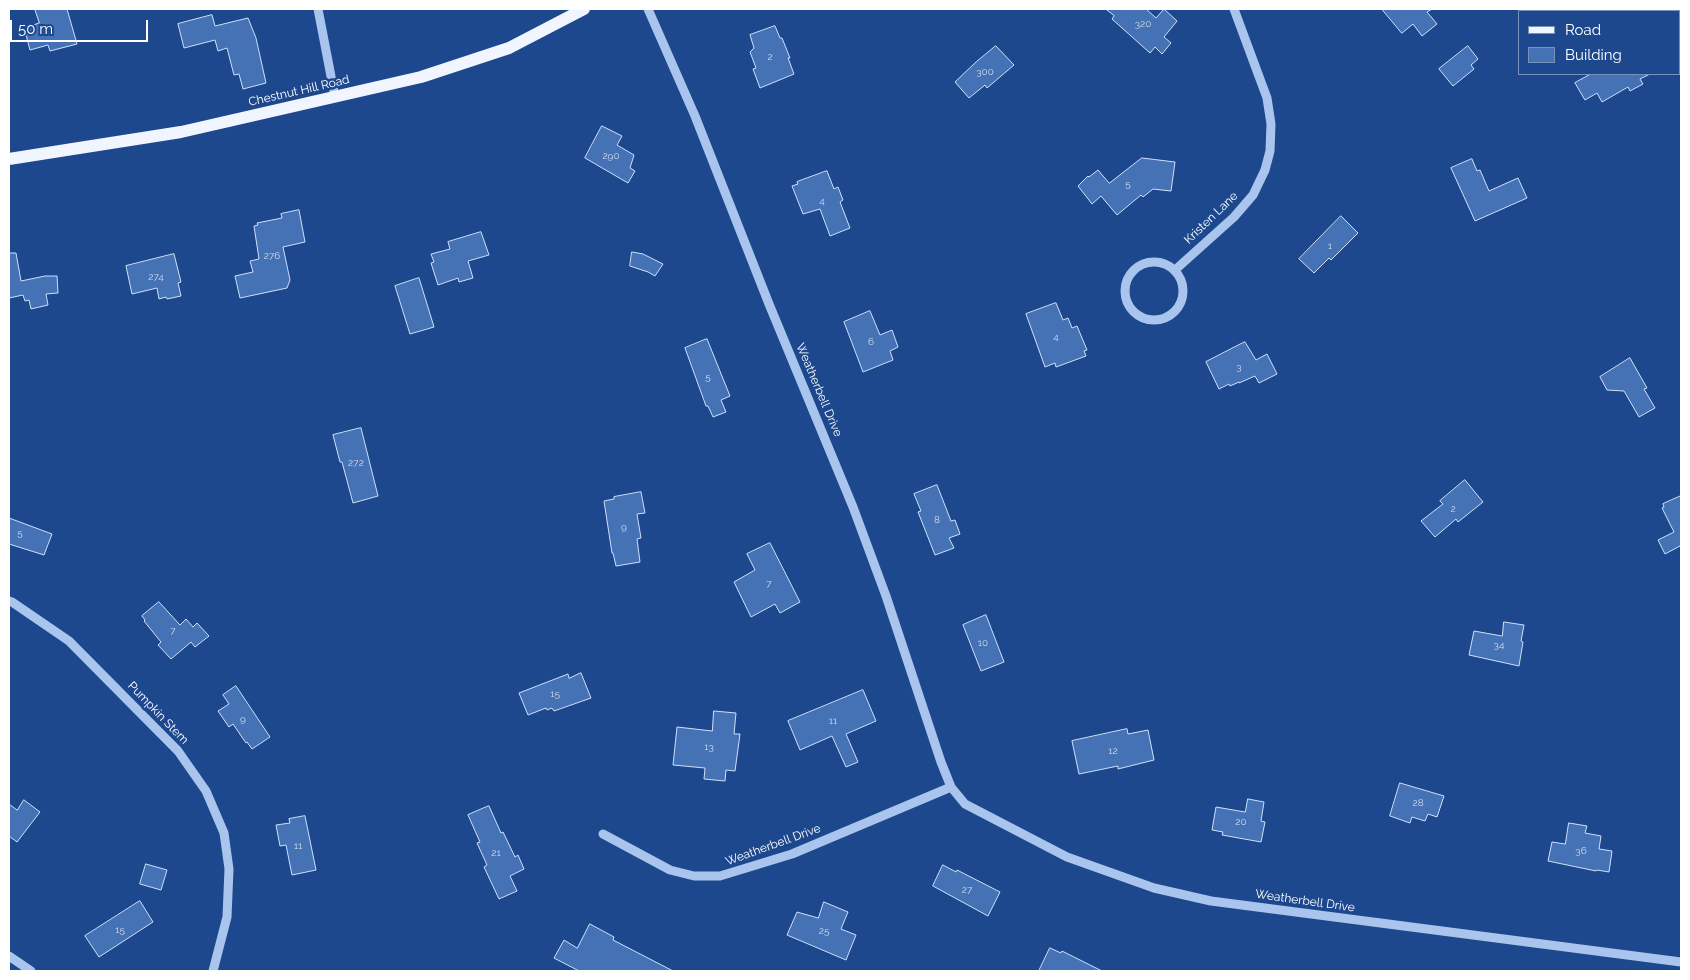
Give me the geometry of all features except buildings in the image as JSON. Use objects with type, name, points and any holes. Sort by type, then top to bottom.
[{"type":"main road","name":"Chestnut Hill Road","points":[[9,159],[181,132],[443,70],[509,48],[584,9]]},
{"type":"street","points":[[318,9],[335,97]]},
{"type":"street","name":"Weatherbell Drive","points":[[648,9],[694,116],[853,507],[886,596],[941,762],[951,787],[965,804],[1067,857],[1154,888],[1211,901],[1681,962]]},
{"type":"street","name":"Kristen Lane","points":[[1175,270],[1234,217],[1253,195],[1265,170],[1270,151],[1271,124],[1267,98],[1234,9]]},
{"type":"street","points":[[1147,262],[1167,264],[1175,270],[1181,278],[1184,288],[1183,299],[1178,308],[1171,315],[1162,319],[1152,320],[1142,318],[1134,312],[1128,303],[1125,293],[1126,283],[1130,274],[1137,267],[1147,262]]},
{"type":"street","name":"Pumpkin Stem","points":[[9,601],[69,641],[178,751],[206,790],[224,833],[229,869],[226,917],[213,971]]},
{"type":"street","name":"Weatherbell Drive","points":[[603,834],[670,870],[694,876],[720,876],[792,854],[951,787]]},
{"type":"street","points":[[9,956],[31,971]]}]
